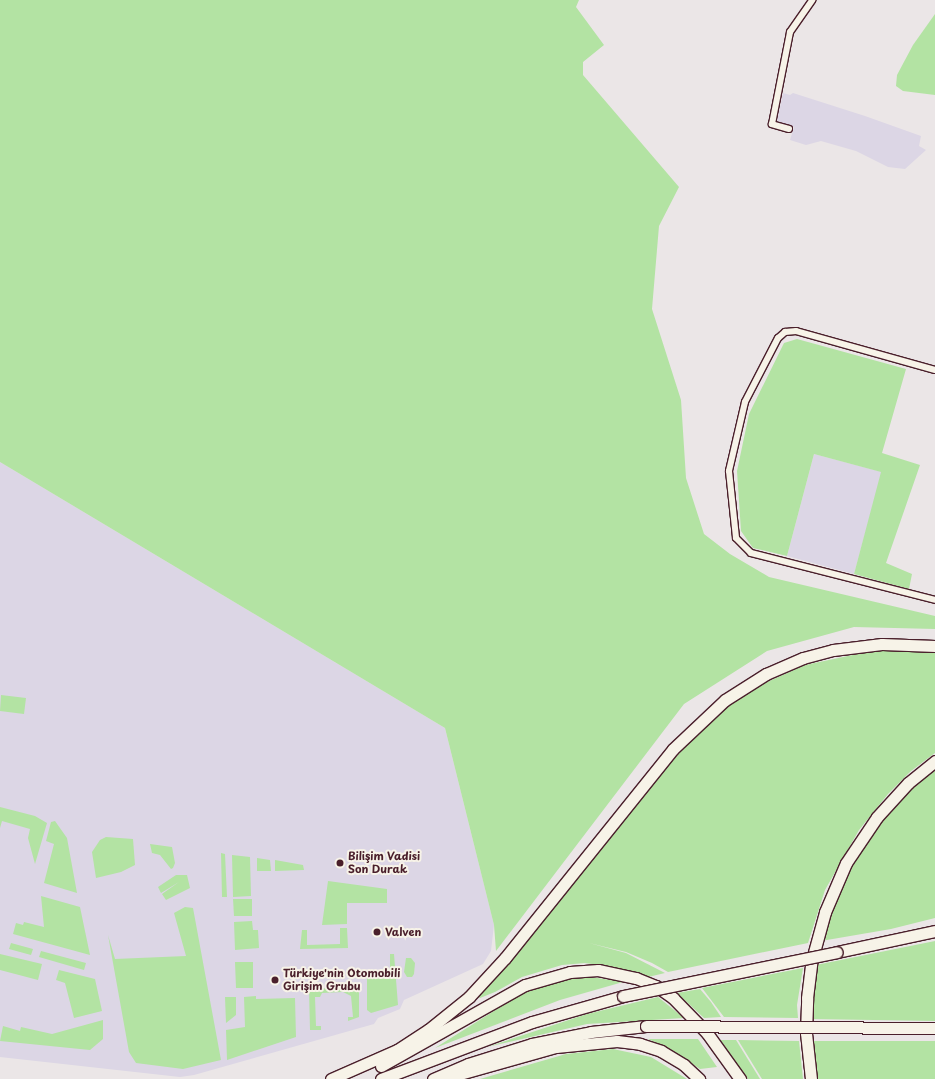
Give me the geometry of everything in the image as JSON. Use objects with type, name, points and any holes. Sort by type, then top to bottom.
[{"type":"highway","points":[[331,1079],[397,1050],[428,1030],[482,985],[673,749],[725,700],[766,674],[803,658],[846,647],[899,643],[935,646]]},
{"type":"highway","points":[[810,1079],[806,1034],[807,998],[812,963],[825,912],[846,863],[877,817],[908,783],[935,761]]},
{"type":"highway","points":[[381,1079],[532,1022],[623,996],[935,931]]},
{"type":"highway","points":[[352,1079],[400,1057],[525,985],[555,975],[584,970],[610,972],[631,977],[656,986],[673,998],[707,1033],[740,1079]]},
{"type":"highway","points":[[433,1079],[468,1064],[532,1044],[591,1032],[646,1026],[935,1028]]},
{"type":"highway","points":[[442,1079],[556,1047],[617,1041],[640,1044],[661,1051],[684,1065],[699,1079]]},
{"type":"street","points":[[789,129],[772,124],[790,32],[812,0]]},
{"type":"street","points":[[935,370],[796,331],[785,332],[778,338],[745,402],[729,471],[736,538],[751,552],[935,600]]},
{"type":"shaded area","points":[[783,93],[790,95],[793,93],[921,136],[919,146],[926,150],[905,169],[888,167],[856,151],[821,141],[806,145],[790,140],[794,127],[777,121]]},
{"type":"shaded area","points":[[814,454],[882,472],[854,574],[787,556]]},
{"type":"shaded area","points":[[0,462],[445,728],[494,925],[491,951],[483,964],[404,1000],[400,1009],[378,1018],[374,1024],[194,1075],[180,1077],[0,1057]]},
{"type":"green space","points":[[0,0],[579,0],[576,7],[604,45],[583,62],[583,75],[679,187],[659,226],[652,309],[681,400],[686,478],[704,534],[730,554],[769,577],[935,616],[935,629],[854,627],[767,651],[684,704],[496,951],[494,925],[445,728],[0,462]]},
{"type":"green space","points":[[935,14],[935,95],[903,91],[896,86],[897,75],[913,45]]},
{"type":"green space","points":[[797,339],[906,369],[882,453],[920,465],[886,563],[912,574],[909,589],[854,574],[881,472],[814,454],[787,556],[753,548],[741,531],[737,471],[749,414],[784,343]]},
{"type":"green space","points":[[895,650],[935,652],[935,753],[911,771],[888,794],[859,830],[825,890],[808,943],[668,972],[652,963],[626,952],[589,943],[626,953],[665,973],[644,978],[607,966],[585,963],[562,965],[522,977],[495,992],[480,998],[478,997],[517,954],[667,767],[695,735],[731,704],[756,687],[805,665],[867,652]]},
{"type":"green space","points":[[1,695],[26,698],[24,714],[0,711]]},
{"type":"green space","points":[[935,767],[935,918],[891,929],[821,941],[851,865],[881,820],[900,797]]},
{"type":"green space","points":[[0,807],[35,816],[47,823],[35,864],[28,838],[30,829],[2,821],[0,828]]},
{"type":"green space","points":[[55,821],[67,838],[77,893],[44,883],[54,844],[46,841],[51,822]]},
{"type":"green space","points":[[106,837],[133,839],[135,865],[121,872],[96,878],[92,852],[100,840]]},
{"type":"green space","points":[[150,844],[172,847],[175,863],[173,868],[171,869],[160,855],[152,853]]},
{"type":"green space","points":[[221,853],[225,854],[227,897],[222,897]]},
{"type":"green space","points":[[232,855],[250,857],[251,896],[233,897]]},
{"type":"green space","points":[[257,858],[270,860],[271,871],[257,871]]},
{"type":"green space","points":[[275,860],[303,865],[304,870],[275,871]]},
{"type":"green space","points":[[176,875],[187,875],[190,888],[166,900],[162,894],[179,882],[161,893],[158,887]]},
{"type":"green space","points":[[328,881],[387,889],[387,903],[347,903],[347,924],[322,925]]},
{"type":"green space","points":[[41,896],[80,907],[90,955],[13,934],[16,923],[23,925],[24,922],[44,927]]},
{"type":"green space","points":[[233,899],[252,899],[252,916],[234,916]]},
{"type":"green space","points":[[185,907],[193,908],[221,1060],[183,1069],[136,1063],[129,1052],[108,935],[115,959],[186,956],[174,913]]},
{"type":"green space","points":[[252,921],[253,930],[258,930],[259,948],[235,950],[234,922]]},
{"type":"green space","points":[[340,928],[347,928],[348,948],[300,949],[302,930],[307,930],[307,945],[340,944]]},
{"type":"green space","points":[[935,941],[935,1021],[811,1019],[816,965]]},
{"type":"green space","points":[[11,943],[33,949],[31,955],[9,949]]},
{"type":"green space","points":[[41,951],[86,963],[84,970],[39,957]]},
{"type":"green space","points":[[0,954],[42,964],[38,980],[0,970]]},
{"type":"green space","points":[[390,954],[394,954],[398,1005],[371,1013],[367,1010],[367,977],[390,976]]},
{"type":"green space","points":[[406,958],[411,958],[415,963],[414,974],[412,977],[407,977],[404,972]]},
{"type":"green space","points":[[235,962],[253,962],[253,988],[236,988]]},
{"type":"green space","points":[[803,968],[797,1005],[798,1018],[724,1017],[702,988]]},
{"type":"green space","points":[[59,970],[95,979],[102,1011],[74,1018],[65,983],[56,980]]},
{"type":"green space","points":[[591,977],[623,982],[560,1000],[435,1048],[521,994],[566,979]]},
{"type":"green space","points":[[359,987],[359,1017],[348,1021],[348,1017],[353,1017],[351,996],[343,992],[322,993],[320,997],[315,997],[316,1026],[321,1026],[321,1030],[310,1030],[309,989]]},
{"type":"green space","points":[[700,989],[721,1017],[704,1018],[677,993]]},
{"type":"green space","points":[[256,996],[256,999],[295,998],[296,1037],[227,1060],[226,1030],[245,1027],[244,997]]},
{"type":"green space","points":[[225,997],[236,997],[236,1015],[226,1023]]},
{"type":"green space","points":[[658,997],[684,1018],[587,1024],[487,1047],[587,1014]]},
{"type":"green space","points":[[103,1020],[103,1039],[90,1050],[0,1041],[3,1026],[20,1031],[21,1027],[52,1034]]},
{"type":"green space","points":[[648,1039],[698,1039],[717,1067],[700,1069],[668,1048]]},
{"type":"green space","points":[[720,1040],[736,1040],[760,1079],[748,1079]]},
{"type":"green space","points":[[738,1040],[799,1041],[803,1079],[762,1079]]},
{"type":"green space","points":[[812,1041],[935,1041],[935,1079],[816,1079]]},
{"type":"green space","points":[[613,1049],[651,1057],[687,1079],[480,1079],[566,1054]]},
{"type":"place","name":"Bilişim Vadisi Son Durak","points":[[340,863]]},
{"type":"place","name":"Valven","points":[[377,932]]},
{"type":"place","name":"Türkiye'nin Otomobili Girişim Grubu","points":[[275,980]]}]
